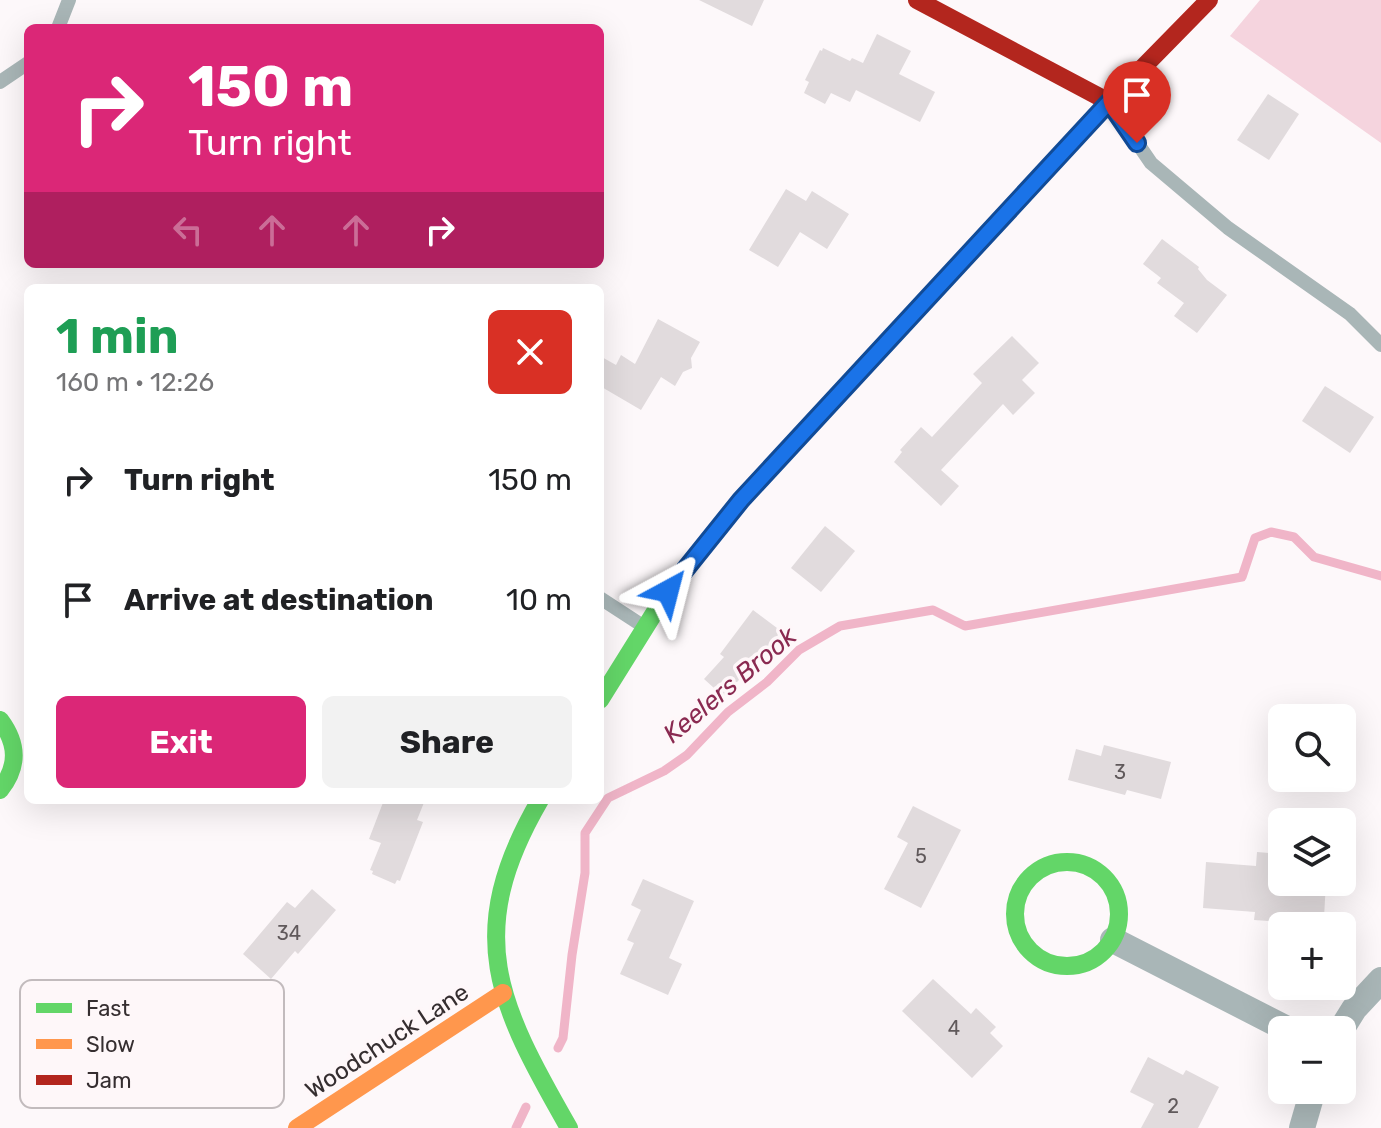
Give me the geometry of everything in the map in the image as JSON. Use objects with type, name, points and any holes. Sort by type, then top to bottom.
[{"type":"street","points":[[917,0],[1109,102]]},
{"type":"street","points":[[604,693],[644,626],[741,500],[1109,102],[1209,0]]},
{"type":"street","points":[[0,720],[10,731],[16,747],[16,764],[10,779],[0,790]]},
{"type":"street","points":[[534,804],[501,890],[498,962],[503,993],[533,1061],[569,1128]]},
{"type":"street","points":[[1067,862],[1085,865],[1100,874],[1112,888],[1119,905],[1119,923],[1113,940],[1101,954],[1085,963],[1068,966],[1050,963],[1034,954],[1022,940],[1016,923],[1016,906],[1022,888],[1034,874],[1049,865],[1067,862]]},
{"type":"street","points":[[1113,940],[1268,1019]]},
{"type":"street","points":[[1350,1016],[1381,980]]},
{"type":"street","name":"Woodchuck Lane","points":[[297,1128],[503,993]]},
{"type":"street","points":[[1302,1128],[1309,1104]]},
{"type":"lane","points":[[60,24],[69,0]]},
{"type":"lane","points":[[0,82],[24,66]]},
{"type":"lane","points":[[1109,102],[1151,163],[1228,228],[1350,314],[1381,345]]},
{"type":"lane","points":[[604,601],[644,626]]},
{"type":"shaded area","points":[[1260,0],[1381,0],[1381,143],[1230,36]]},
{"type":"building","points":[[699,0],[764,0],[752,26]]},
{"type":"building","points":[[877,34],[911,51],[899,74],[935,92],[920,122],[856,90],[850,102],[831,93],[825,104],[804,93],[809,82],[805,80],[820,50],[823,48],[850,61],[852,58],[863,63]]},
{"type":"building","points":[[1268,94],[1299,114],[1269,160],[1237,140]]},
{"type":"building","points":[[786,189],[806,201],[812,191],[849,214],[827,249],[800,232],[778,267],[749,250]]},
{"type":"building","points":[[1162,239],[1199,267],[1207,280],[1227,295],[1197,333],[1174,316],[1184,303],[1157,283],[1161,278],[1143,264]]},
{"type":"building","points":[[658,319],[700,342],[691,358],[692,368],[683,372],[675,386],[661,377],[641,410],[604,388],[604,358],[616,365],[621,355],[635,364]]},
{"type":"building","points":[[1012,336],[1039,363],[1022,380],[1035,393],[1013,415],[1003,404],[941,470],[959,486],[941,506],[894,462],[902,452],[900,450],[921,427],[932,437],[982,383],[973,374]]},
{"type":"building","points":[[1325,386],[1374,417],[1350,453],[1302,421]]},
{"type":"building","points":[[825,526],[855,551],[821,592],[791,568]]},
{"type":"building","points":[[753,610],[781,631],[748,675],[745,673],[724,697],[704,679],[724,657],[720,654]]},
{"type":"building","points":[[1104,745],[1171,762],[1161,799],[1127,790],[1125,795],[1068,780],[1076,749],[1101,756]]},
{"type":"building","points":[[382,804],[423,804],[417,820],[423,822],[400,881],[397,880],[395,884],[372,874],[370,870],[381,843],[369,839]]},
{"type":"building","points":[[913,806],[961,830],[921,908],[884,889],[908,843],[897,837]]},
{"type":"building","points":[[1257,852],[1268,853],[1268,896],[1325,896],[1324,912],[1268,912],[1268,921],[1254,920],[1255,912],[1203,908],[1206,862],[1256,866]]},
{"type":"building","points":[[643,879],[694,901],[669,958],[682,964],[668,995],[620,974],[634,943],[627,940],[641,910],[631,905]]},
{"type":"building","points":[[312,889],[336,910],[298,954],[295,951],[271,979],[243,954],[287,902],[295,908]]},
{"type":"building","points":[[933,979],[971,1014],[976,1008],[996,1027],[990,1033],[1003,1046],[972,1078],[902,1011]]},
{"type":"building","points":[[1148,1057],[1183,1075],[1186,1070],[1219,1087],[1198,1128],[1141,1128],[1154,1104],[1130,1092]]},
{"type":"waterway","name":"Keelers Brook","points":[[558,1048],[563,1038],[585,873],[585,833],[608,798],[664,771],[687,755],[728,712],[767,682],[799,650],[840,626],[933,610],[965,626],[1242,577],[1255,538],[1271,532],[1294,537],[1314,557],[1381,576]]},
{"type":"waterway","name":"Keelers Brook","points":[[516,1128],[526,1107]]},
{"type":"traffic: fast","points":[[604,694],[668,591],[741,500],[1004,216]]},
{"type":"traffic: fast","points":[[0,720],[10,738],[14,755],[11,772],[0,790]]},
{"type":"traffic: fast","points":[[538,804],[516,847],[502,890],[496,930],[499,968],[508,1005],[524,1043],[569,1128]]},
{"type":"traffic: fast","points":[[1067,862],[1087,866],[1110,885],[1119,914],[1115,934],[1096,957],[1067,966],[1047,962],[1024,943],[1015,914],[1019,894],[1038,871],[1067,862]]},
{"type":"traffic: slow","points":[[297,1128],[503,993]]},
{"type":"traffic: jam","points":[[917,0],[1109,102]]},
{"type":"traffic: jam","points":[[1004,216],[1209,0]]},
{"type":"route","points":[[668,591],[741,500],[1109,102],[1137,143]]}]
